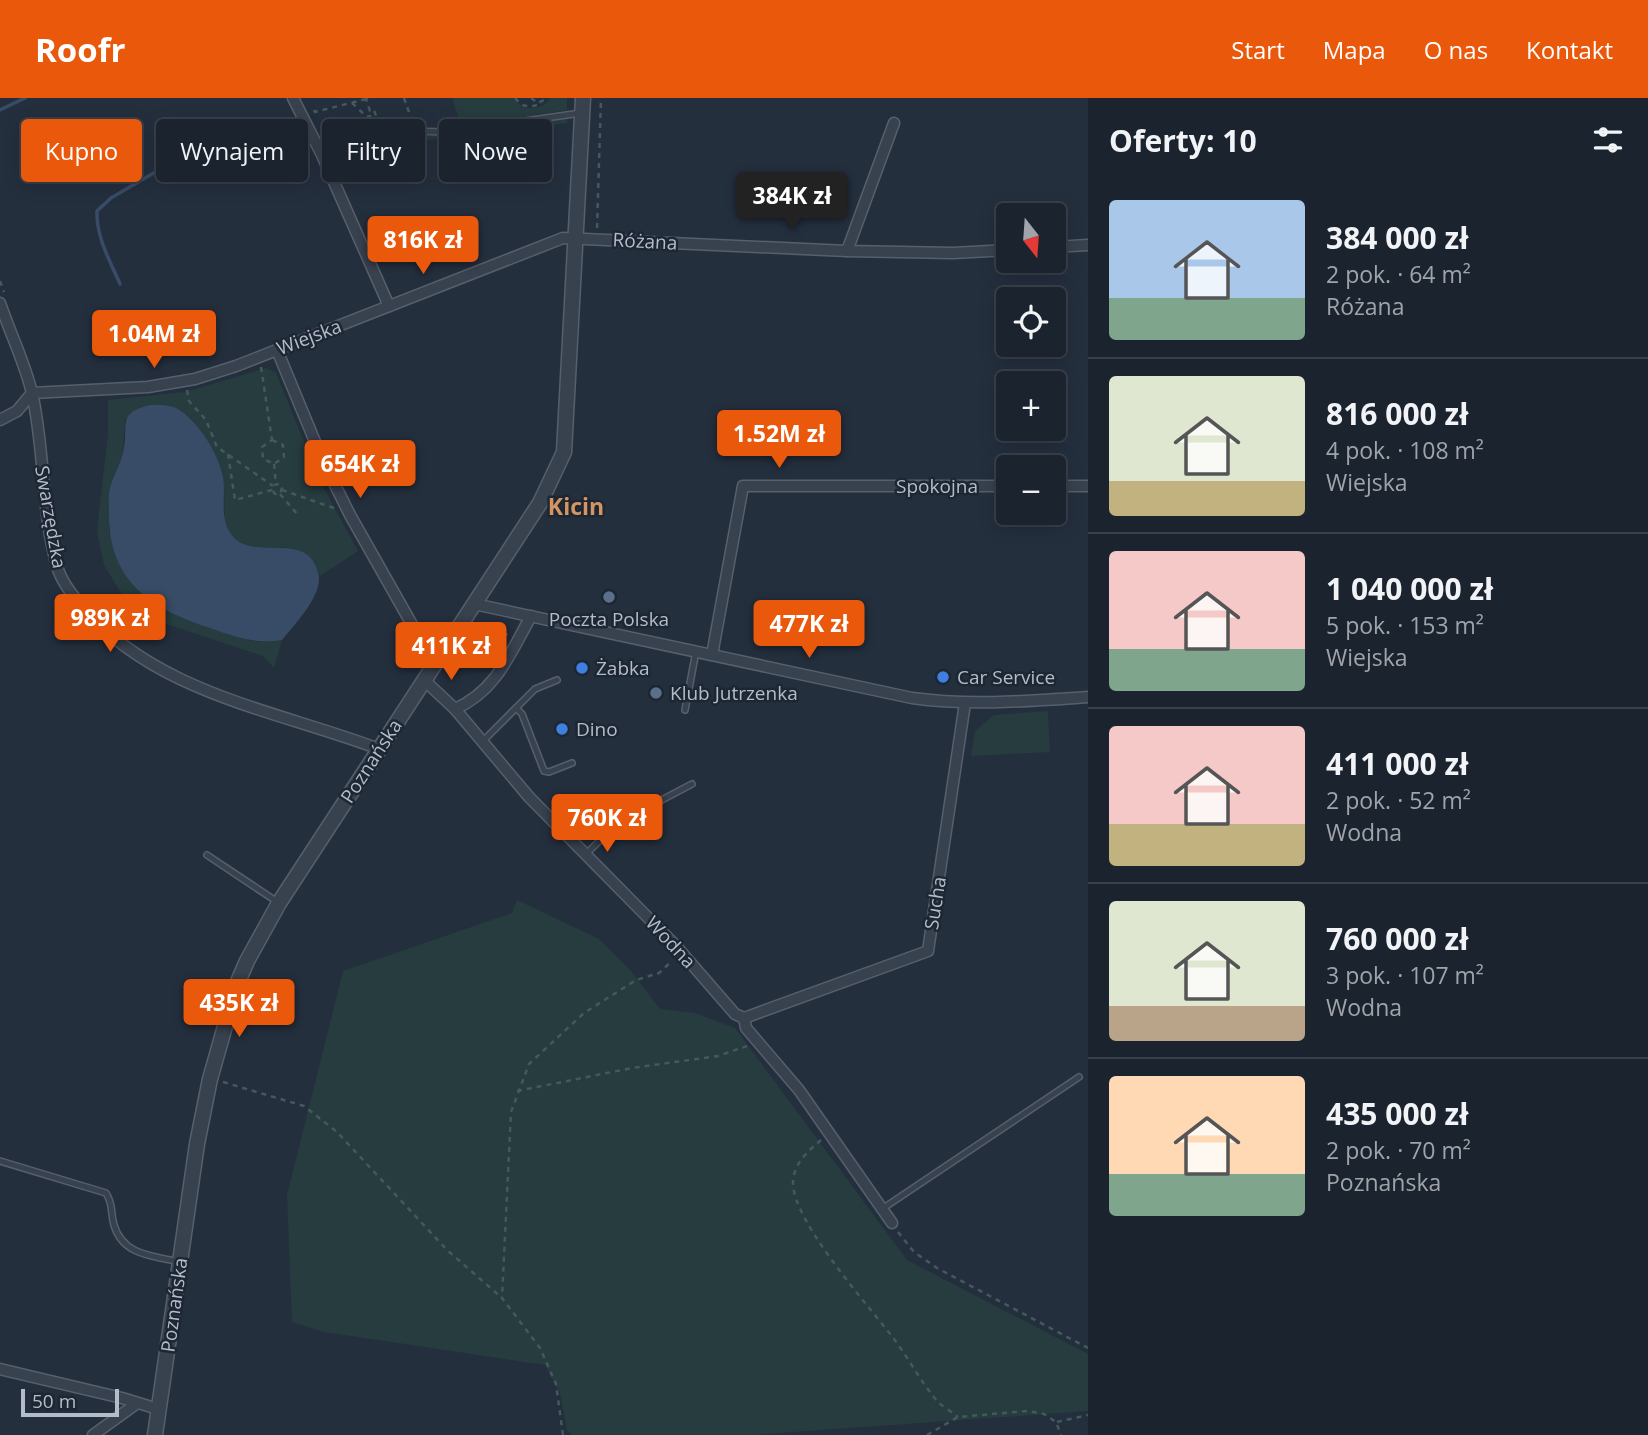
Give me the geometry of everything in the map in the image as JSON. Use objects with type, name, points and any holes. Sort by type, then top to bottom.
[{"type":"street","points":[[293,98],[312,128],[389,306]]},
{"type":"street","name":"Poznańska","points":[[155,1435],[197,1144],[210,1079],[237,984],[279,902],[540,503],[564,452],[583,105]]},
{"type":"street","points":[[847,251],[894,123]]},
{"type":"street","name":"Różana","points":[[576,237],[847,251],[953,253],[996,251]]},
{"type":"street","name":"Wiejska","points":[[32,393],[148,387],[185,380],[260,357],[563,238],[576,237]]},
{"type":"street","points":[[1066,247],[1088,246]]},
{"type":"street","name":"Swarzędzka","points":[[2,298],[32,393],[51,538],[58,569],[70,593],[94,621],[154,664],[205,690],[379,749]]},
{"type":"street","points":[[278,350],[323,461],[350,515],[423,644],[438,658]]},
{"type":"street","points":[[0,421],[17,411],[32,393]]},
{"type":"street","name":"Spokojna","points":[[712,655],[743,486],[996,486]]},
{"type":"street","points":[[1066,486],[1088,486]]},
{"type":"street","points":[[474,604],[912,698],[965,703],[1088,697]]},
{"type":"street","points":[[455,709],[478,697],[495,679],[531,617]]},
{"type":"street","name":"Wodna","points":[[425,680],[455,709],[529,797],[682,953],[735,1014],[744,1018],[746,1028],[799,1090],[892,1223]]},
{"type":"street","name":"Sucha","points":[[744,1018],[928,951],[965,703]]},
{"type":"street","points":[[0,1369],[158,1409]]},
{"type":"street","points":[[93,1435],[136,1404]]},
{"type":"lane","points":[[425,131],[445,132],[583,105]]},
{"type":"lane","points":[[685,710],[696,651]]},
{"type":"lane","points":[[481,743],[535,689],[557,680]]},
{"type":"lane","points":[[516,708],[522,714],[544,771],[549,772],[572,764]]},
{"type":"lane","points":[[586,854],[618,823],[692,784]]},
{"type":"lane","points":[[207,855],[279,902]]},
{"type":"lane","points":[[882,1209],[1079,1077]]},
{"type":"lane","points":[[0,1161],[106,1193],[113,1204],[115,1228],[127,1247],[136,1253],[180,1262]]},
{"type":"path","points":[[311,105],[315,113],[367,98],[370,111],[374,110],[377,119]]},
{"type":"path","points":[[404,98],[411,119]]},
{"type":"path","points":[[515,98],[528,107],[548,98]]},
{"type":"path","points":[[531,98],[534,102],[542,103]]},
{"type":"path","points":[[597,238],[601,98]]},
{"type":"path","points":[[352,103],[371,119]]},
{"type":"path","points":[[0,281],[2,298]]},
{"type":"path","points":[[260,357],[272,440]]},
{"type":"path","points":[[185,380],[189,401],[206,420],[217,447],[274,487]]},
{"type":"path","points":[[272,440],[262,447],[263,459],[274,464]]},
{"type":"path","points":[[272,440],[283,445],[284,457],[274,464]]},
{"type":"path","points":[[228,454],[235,500],[279,484],[281,492],[298,515]]},
{"type":"path","points":[[274,464],[275,494],[281,492],[338,509]]},
{"type":"path","points":[[457,629],[480,644],[496,638],[499,633],[519,637]]},
{"type":"path","points":[[502,1298],[510,1112],[529,1064],[584,1013],[636,980],[659,973],[682,953]]},
{"type":"path","points":[[517,1091],[632,1068],[718,1056],[759,1043]]},
{"type":"path","points":[[210,1079],[304,1106],[337,1132],[447,1250],[502,1298],[540,1348],[556,1384],[563,1435]]},
{"type":"path","points":[[830,1134],[805,1153],[797,1168],[793,1184],[802,1212],[814,1236],[895,1340],[938,1402],[958,1417]]},
{"type":"path","points":[[892,1223],[914,1252],[937,1268],[1088,1348]]},
{"type":"path","points":[[927,1435],[958,1417],[1027,1411],[1044,1414],[1056,1422],[1061,1435]]},
{"type":"path","points":[[1056,1422],[1088,1415]]},
{"type":"green space","points":[[452,98],[513,98],[522,105],[537,108],[551,98],[567,98],[567,110],[507,119],[459,119]]},
{"type":"green space","points":[[567,118],[567,123],[552,125],[552,120]]},
{"type":"green space","points":[[439,135],[439,139],[425,140],[425,137]]},
{"type":"green space","points":[[266,368],[276,373],[321,483],[358,551],[320,576],[313,561],[304,553],[282,547],[247,546],[236,540],[226,523],[224,489],[219,468],[205,438],[125,419],[123,454],[110,490],[109,532],[181,618],[248,640],[282,640],[274,668],[263,656],[145,617],[121,593],[104,565],[97,531],[108,434],[108,400],[185,392]]},
{"type":"green space","points":[[1048,711],[1050,752],[971,756],[975,731],[994,715]]},
{"type":"green space","points":[[517,900],[599,939],[631,971],[660,1009],[695,1013],[735,1028],[907,1260],[1088,1354],[1088,1411],[753,1435],[572,1435],[567,1430],[560,1393],[545,1365],[324,1332],[292,1322],[287,1195],[343,971],[512,913]]},
{"type":"water","points":[[166,405],[178,409],[195,424],[208,441],[223,478],[226,525],[238,541],[249,546],[290,548],[312,559],[318,572],[317,589],[308,608],[282,640],[242,638],[184,618],[149,599],[124,573],[111,537],[109,491],[123,453],[128,417],[139,408]]},
{"type":"waterway","points":[[0,110],[25,98]]},
{"type":"waterway","points":[[120,284],[101,239],[97,211],[111,198],[156,172]]},
{"type":"place","name":"Poczta Polska","points":[[609,597]]},
{"type":"place","name":"Żabka","points":[[582,668]]},
{"type":"place","name":"Car Service","points":[[943,677]]},
{"type":"place","name":"Klub Jutrzenka","points":[[656,693]]},
{"type":"place","name":"Dino","points":[[562,729]]},
{"type":"district","name":"Kicin","points":[[576,507]]}]
